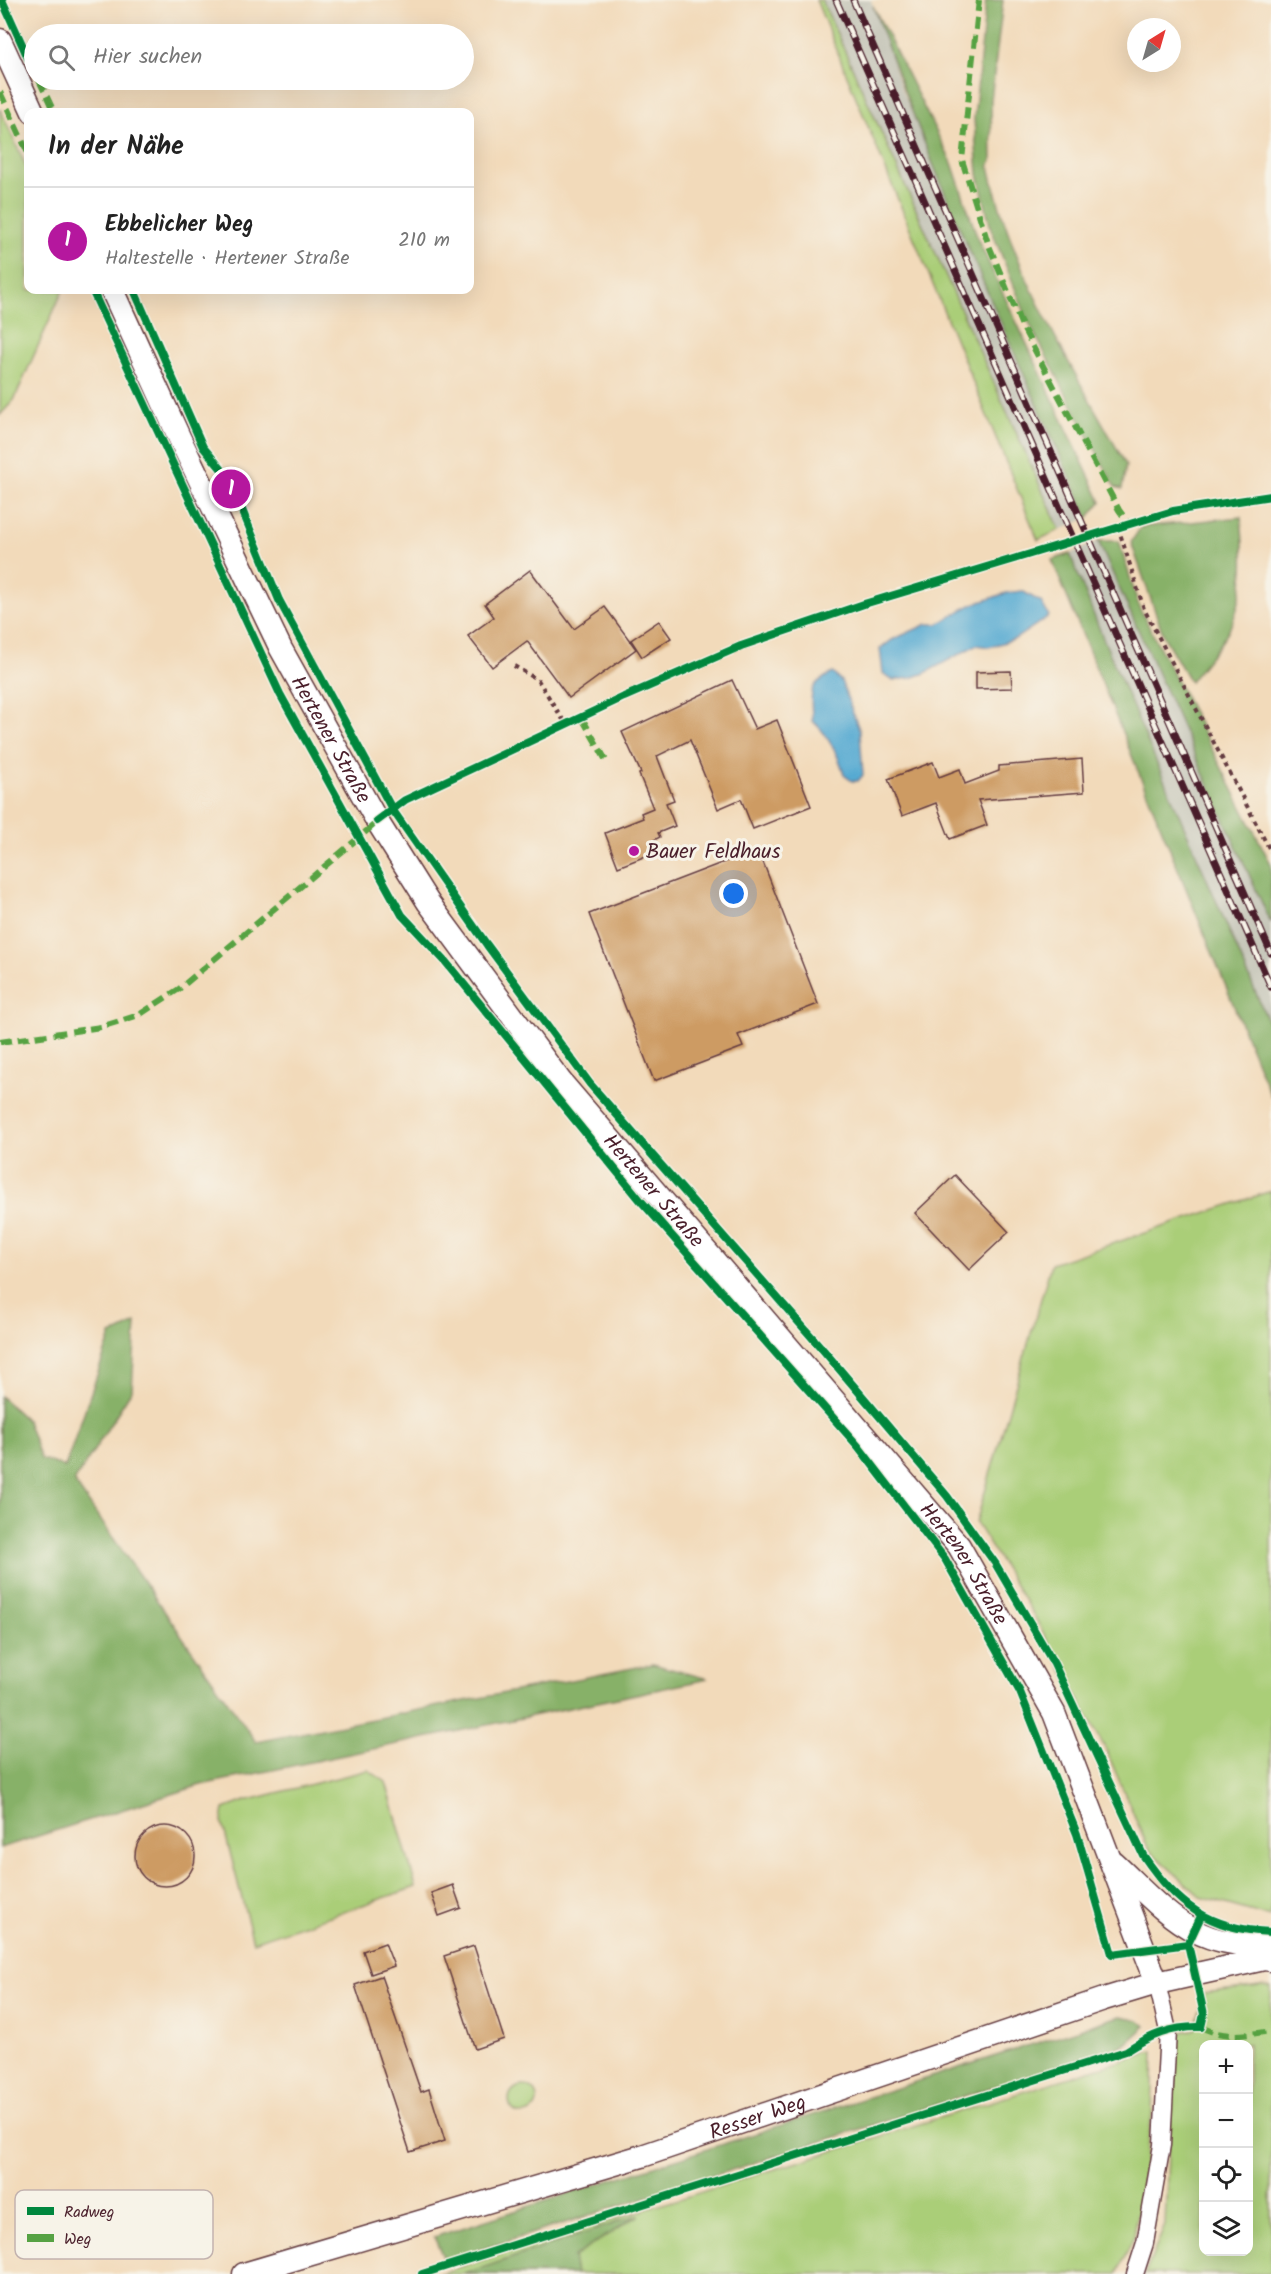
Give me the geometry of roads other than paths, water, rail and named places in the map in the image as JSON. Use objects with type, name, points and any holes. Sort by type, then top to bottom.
[{"type":"main road","points":[[0,40],[31,108]]},
{"type":"main road","name":"Hertener Straße","points":[[114,294],[280,649],[377,822],[428,902],[561,1082],[959,1546],[1054,1713],[1157,1983]]},
{"type":"main road","points":[[1109,1859],[1162,1907],[1195,1931],[1243,1946],[1271,1946]]},
{"type":"main road","name":"Resser Weg","points":[[244,2274],[642,2156],[1157,1983],[1263,1959],[1271,1960]]},
{"type":"street","points":[[1135,2274],[1145,2243],[1162,2145],[1168,2031],[1157,1983]]},
{"type":"water","points":[[1022,591],[1041,602],[1049,616],[1015,639],[989,647],[976,645],[925,673],[911,678],[892,680],[883,673],[880,649],[892,640],[927,624],[938,624],[969,606],[1006,593]]},
{"type":"water","points":[[833,673],[841,681],[860,732],[863,775],[858,781],[852,781],[844,775],[832,745],[812,721],[811,697],[814,687]]},
{"type":"railway","points":[[836,0],[1271,987]]},
{"type":"railway","points":[[853,0],[1271,953]]},
{"type":"place","name":"Ebbelicher Weg","points":[[231,489]]},
{"type":"place","name":"Bauer Feldhaus","points":[[634,851]]}]
